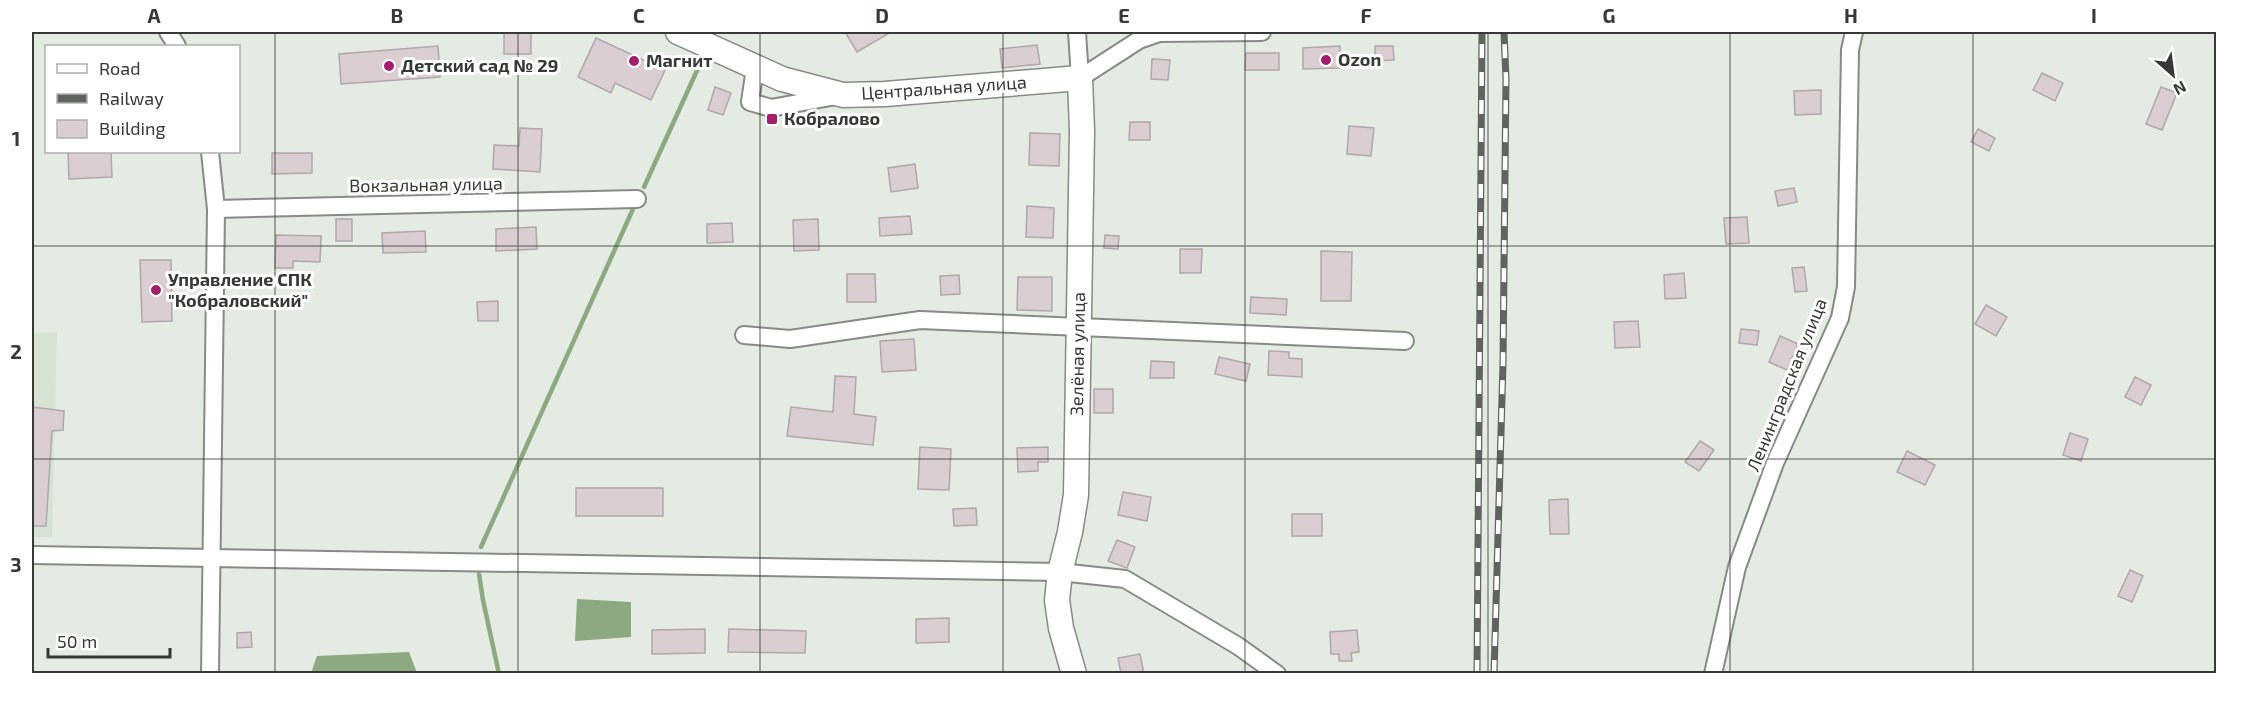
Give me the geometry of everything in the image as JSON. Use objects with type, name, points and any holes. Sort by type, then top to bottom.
[{"type":"street","points":[[168,32],[176,45]]},
{"type":"street","name":"Центральная улица","points":[[678,32],[782,79],[843,95],[885,94],[1080,78]]},
{"type":"street","name":"Зелёная улица","points":[[1074,674],[1061,628],[1057,600],[1060,572],[1076,495],[1082,131],[1077,32]]},
{"type":"street","points":[[1080,78],[1139,40],[1159,33],[1262,32]]},
{"type":"street","name":"Ленинградская улица","points":[[1713,674],[1737,567],[1773,467],[1840,318],[1846,287],[1850,50],[1854,32]]},
{"type":"street","points":[[755,68],[750,102],[771,108],[843,95]]},
{"type":"street","points":[[210,153],[216,210],[210,674]]},
{"type":"street","name":"Вокзальная улица","points":[[216,210],[637,199]]},
{"type":"street","points":[[744,335],[790,339],[920,320],[1405,341]]},
{"type":"street","points":[[32,555],[1060,572],[1125,579],[1238,645],[1277,674]]},
{"type":"shaded area","points":[[57,332],[52,537],[32,537],[32,333]]},
{"type":"shaded area","points":[[577,599],[631,602],[631,637],[575,641]]},
{"type":"shaded area","points":[[409,652],[417,673],[311,673],[317,656]]},
{"type":"building","points":[[504,32],[531,32],[531,54],[504,54]]},
{"type":"building","points":[[845,32],[891,32],[857,52]]},
{"type":"building","points":[[596,38],[665,70],[651,100],[615,83],[611,93],[578,77]]},
{"type":"building","points":[[1037,45],[1040,64],[1002,68],[1000,49]]},
{"type":"building","name":"Детский сад № 29","points":[[438,46],[440,77],[341,84],[339,54]]},
{"type":"building","points":[[1340,46],[1341,68],[1303,69],[1303,48]]},
{"type":"building","points":[[1375,46],[1393,46],[1394,60],[1375,61]]},
{"type":"building","points":[[1246,53],[1279,53],[1279,70],[1245,70]]},
{"type":"building","points":[[1152,59],[1170,60],[1168,80],[1151,79]]},
{"type":"building","points":[[2042,73],[2063,83],[2055,101],[2033,90]]},
{"type":"building","points":[[715,87],[731,93],[723,115],[708,110]]},
{"type":"building","points":[[2161,87],[2177,93],[2162,130],[2146,124]]},
{"type":"building","points":[[1821,90],[1821,114],[1795,115],[1794,91]]},
{"type":"building","points":[[1130,122],[1150,122],[1150,140],[1129,140]]},
{"type":"building","points":[[1349,126],[1374,128],[1371,156],[1347,154]]},
{"type":"building","points":[[520,128],[542,129],[540,172],[493,169],[494,145],[519,146]]},
{"type":"building","points":[[1978,129],[1995,138],[1989,151],[1971,142]]},
{"type":"building","points":[[1030,133],[1060,134],[1059,166],[1029,165]]},
{"type":"building","points":[[68,153],[111,153],[112,177],[69,179]]},
{"type":"building","points":[[272,153],[312,153],[312,173],[272,174]]},
{"type":"building","points":[[915,164],[918,188],[891,192],[888,168]]},
{"type":"building","points":[[1794,188],[1797,202],[1778,206],[1775,191]]},
{"type":"building","points":[[1027,206],[1054,208],[1053,238],[1026,237]]},
{"type":"building","points":[[910,216],[912,234],[880,236],[879,218]]},
{"type":"building","points":[[1747,217],[1749,243],[1726,244],[1724,218]]},
{"type":"building","points":[[336,219],[352,219],[352,241],[336,241]]},
{"type":"building","points":[[818,219],[819,250],[794,251],[793,220]]},
{"type":"building","points":[[732,223],[733,242],[707,243],[707,224]]},
{"type":"building","points":[[536,227],[537,249],[496,251],[496,229]]},
{"type":"building","points":[[425,231],[426,252],[383,253],[382,233]]},
{"type":"building","points":[[276,235],[321,236],[320,262],[293,261],[293,268],[275,268]]},
{"type":"building","points":[[1105,235],[1119,236],[1118,249],[1104,248]]},
{"type":"building","points":[[1180,249],[1202,249],[1201,273],[1180,273]]},
{"type":"building","points":[[1321,251],[1352,252],[1351,301],[1321,301]]},
{"type":"building","name":"Управление СПК \"Кобраловский\"","points":[[140,260],[171,260],[172,321],[142,322]]},
{"type":"building","points":[[1804,267],[1807,291],[1795,292],[1792,268]]},
{"type":"building","points":[[1684,273],[1686,298],[1665,299],[1664,275]]},
{"type":"building","points":[[847,274],[875,274],[876,302],[847,302]]},
{"type":"building","points":[[959,275],[960,294],[941,295],[940,276]]},
{"type":"building","points":[[1018,277],[1052,277],[1052,311],[1017,310]]},
{"type":"building","points":[[1251,297],[1287,299],[1286,315],[1250,313]]},
{"type":"building","points":[[498,301],[498,321],[478,321],[477,302]]},
{"type":"building","points":[[1986,305],[2007,317],[1996,336],[1975,324]]},
{"type":"building","points":[[1638,321],[1640,347],[1615,348],[1614,322]]},
{"type":"building","points":[[1741,329],[1759,331],[1757,345],[1739,343]]},
{"type":"building","points":[[1780,336],[1798,344],[1787,370],[1769,362]]},
{"type":"building","points":[[914,339],[916,370],[882,372],[880,341]]},
{"type":"building","points":[[1269,351],[1289,352],[1289,358],[1302,359],[1302,377],[1268,375]]},
{"type":"building","points":[[1219,357],[1250,364],[1246,381],[1215,374]]},
{"type":"building","points":[[1151,361],[1174,362],[1174,378],[1150,378]]},
{"type":"building","points":[[835,376],[856,377],[854,414],[876,417],[873,445],[787,436],[791,407],[833,412]]},
{"type":"building","points":[[2135,377],[2151,385],[2141,405],[2125,397]]},
{"type":"building","points":[[1094,389],[1113,389],[1113,413],[1094,413]]},
{"type":"building","points":[[32,407],[64,411],[63,430],[52,431],[46,526],[32,526]]},
{"type":"building","points":[[2070,433],[2088,439],[2081,461],[2063,455]]},
{"type":"building","points":[[1700,441],[1714,450],[1699,471],[1685,462]]},
{"type":"building","points":[[920,447],[951,449],[949,490],[918,489]]},
{"type":"building","points":[[1048,447],[1048,462],[1038,462],[1038,471],[1018,472],[1017,448]]},
{"type":"building","points":[[1907,451],[1935,465],[1925,485],[1897,472]]},
{"type":"building","points":[[576,488],[663,488],[663,516],[576,516]]},
{"type":"building","points":[[1123,492],[1151,497],[1147,521],[1118,515]]},
{"type":"building","points":[[1568,499],[1569,534],[1550,534],[1549,500]]},
{"type":"building","points":[[976,508],[977,525],[954,526],[953,509]]},
{"type":"building","points":[[1292,514],[1322,514],[1322,536],[1292,536]]},
{"type":"building","points":[[1117,540],[1135,547],[1127,568],[1108,561]]},
{"type":"building","points":[[2130,570],[2143,576],[2132,602],[2118,596]]},
{"type":"building","points":[[949,618],[949,642],[916,643],[916,619]]},
{"type":"building","points":[[705,629],[705,653],[652,654],[652,630]]},
{"type":"building","points":[[729,629],[806,631],[805,653],[728,652]]},
{"type":"building","points":[[1357,630],[1359,652],[1351,653],[1352,661],[1339,661],[1339,654],[1331,654],[1330,632]]},
{"type":"building","points":[[251,632],[252,647],[237,648],[237,633]]},
{"type":"building","points":[[1140,654],[1144,674],[1121,674],[1118,658]]},
{"type":"waterway","points":[[644,187],[700,64]]},
{"type":"waterway","points":[[481,547],[633,209]]},
{"type":"waterway","points":[[479,574],[499,674]]},
{"type":"railway","points":[[1477,674],[1482,32]]},
{"type":"railway","points":[[1494,674],[1503,363],[1506,79],[1504,32]]},
{"type":"place","name":"Ozon","points":[[1326,60]]},
{"type":"place","name":"Магнит","points":[[634,61]]},
{"type":"place","name":"Детский сад № 29","points":[[389,66]]},
{"type":"place","name":"Кобралово","points":[[772,119]]},
{"type":"place","name":"Управление СПК \"Кобраловский\"","points":[[156,290]]}]
